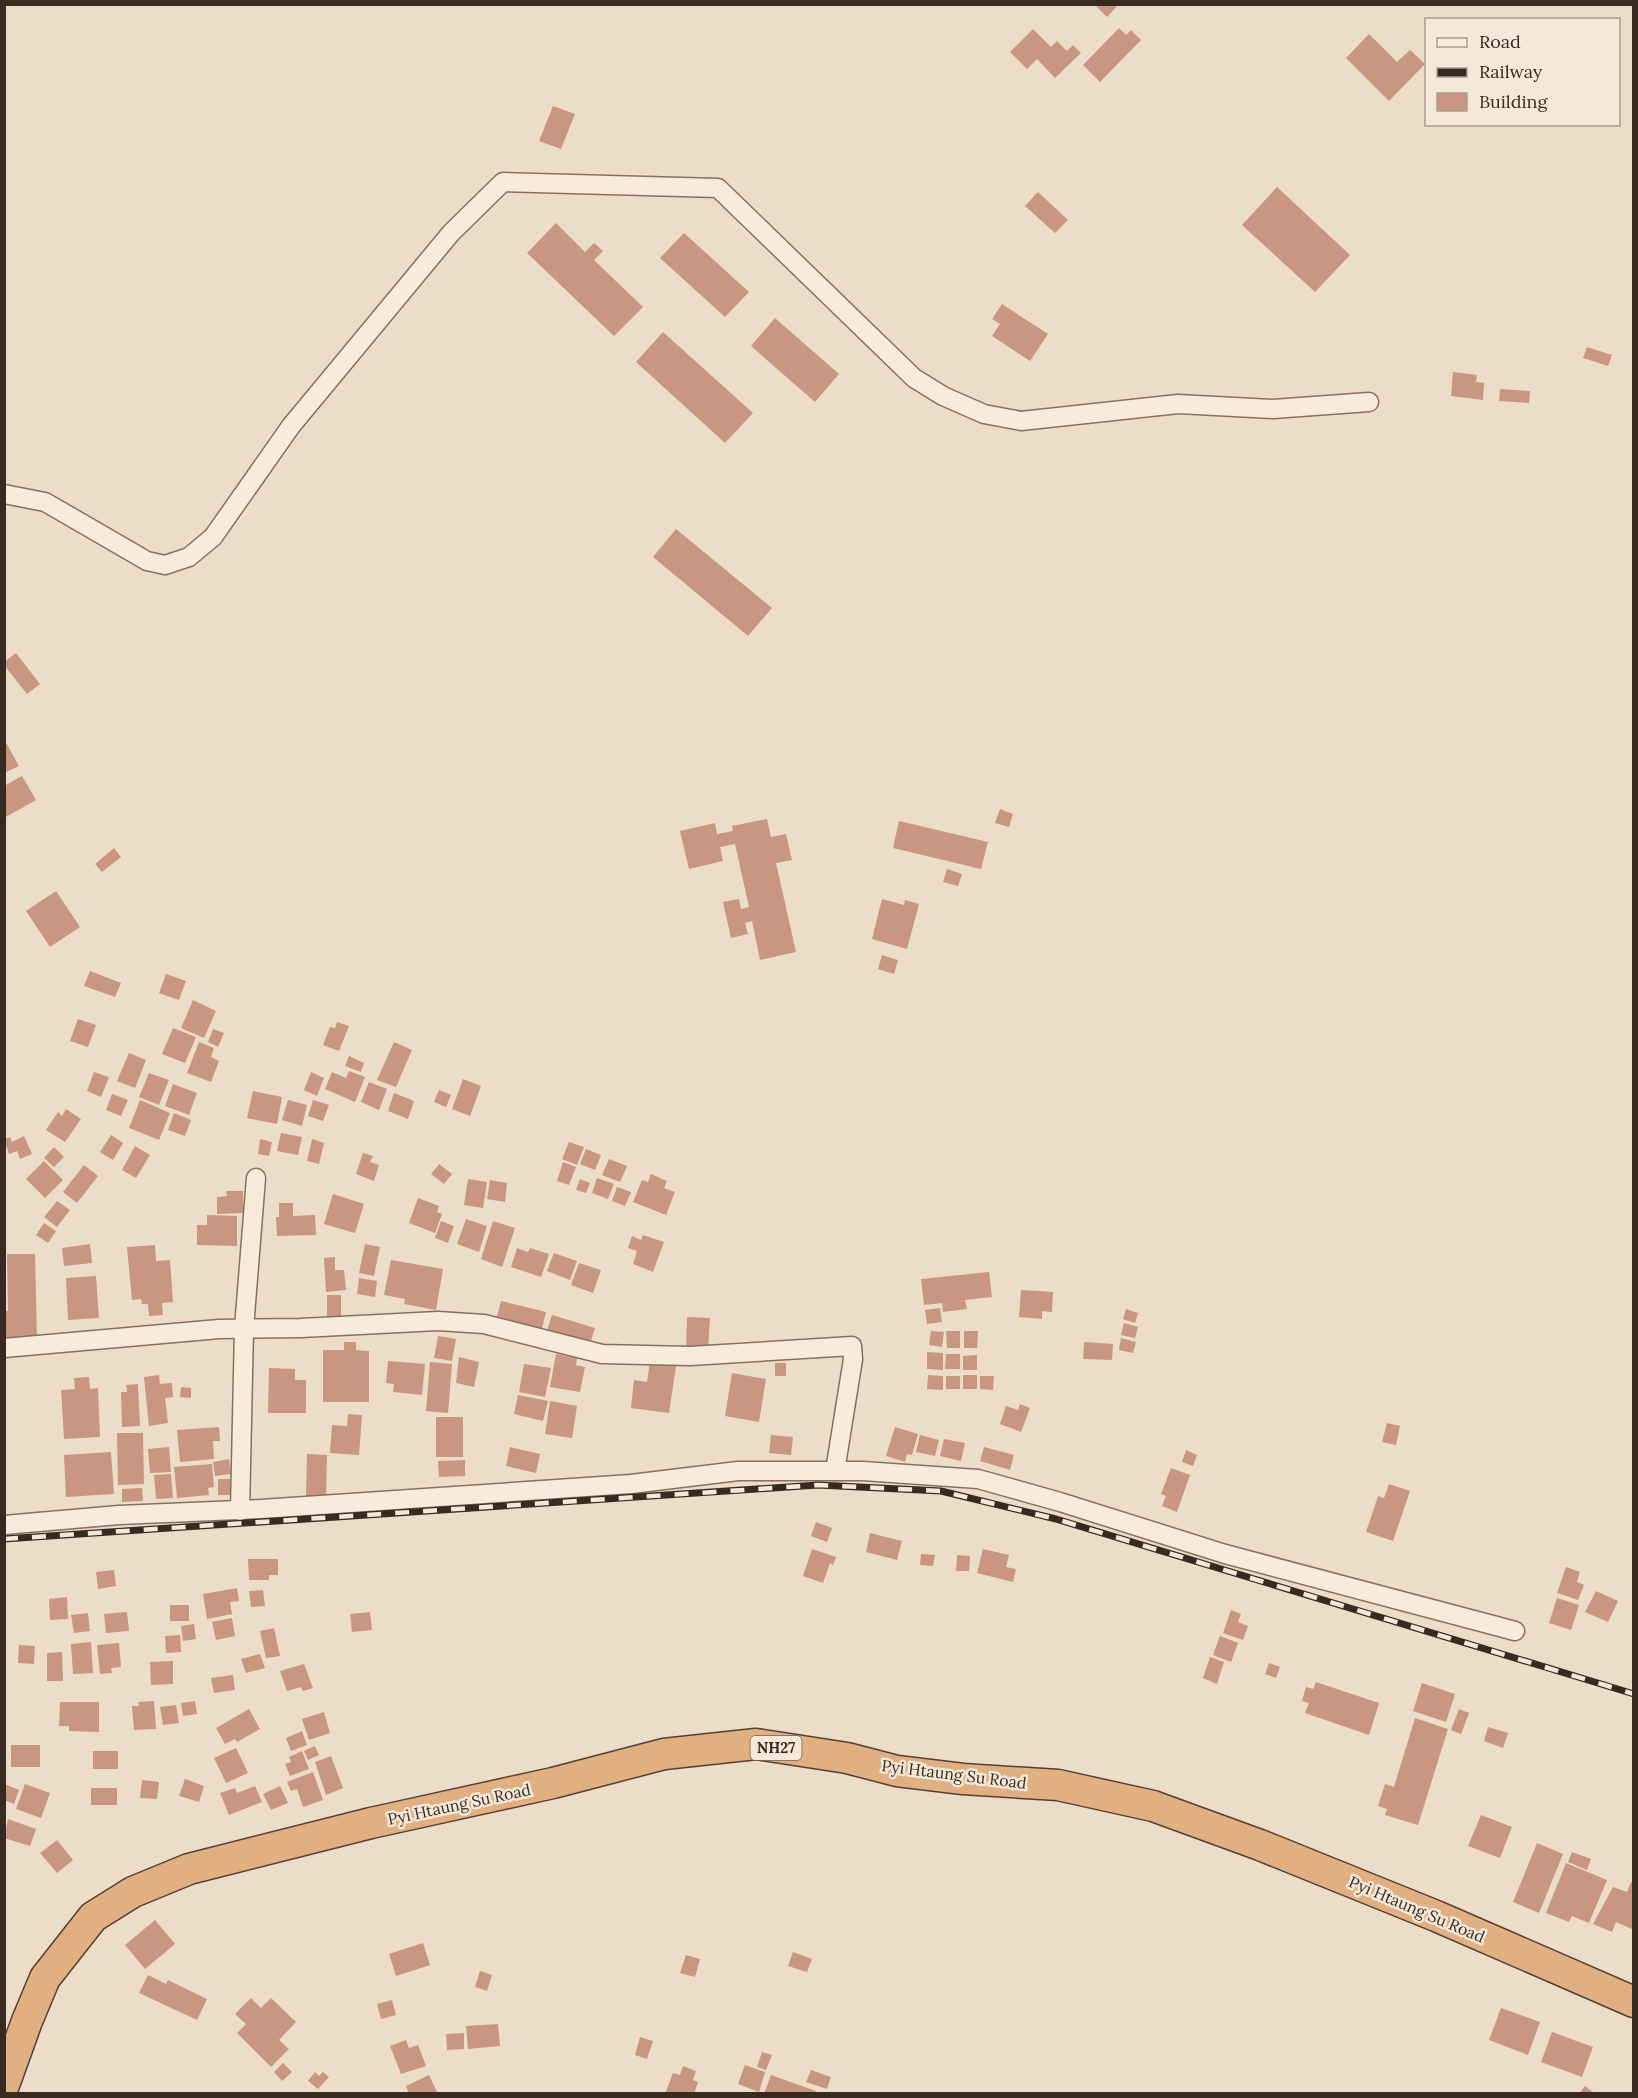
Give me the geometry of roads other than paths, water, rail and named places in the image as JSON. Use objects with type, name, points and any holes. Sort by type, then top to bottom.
[{"type":"highway","name":"Pyi Htaung Su Road","points":[[4,2085],[45,1978],[93,1917],[133,1892],[189,1869],[370,1823],[553,1783],[664,1754],[756,1744],[847,1758],[897,1771],[963,1779],[1058,1785],[1153,1806],[1260,1845],[1436,1916],[1634,2002]]},
{"type":"street","points":[[4,494],[45,502],[147,561],[165,565],[189,557],[213,537],[291,426],[451,233],[503,183],[718,188],[914,378],[943,396],[984,414],[1021,421],[1178,404],[1273,409],[1369,402]]},
{"type":"street","points":[[240,1510],[244,1328],[256,1178]]},
{"type":"street","points":[[4,1348],[244,1328],[438,1321],[484,1324],[603,1354],[690,1356],[852,1346],[853,1359],[835,1471]]},
{"type":"street","points":[[4,1525],[119,1515],[240,1510],[631,1484],[738,1471],[835,1471],[978,1479],[1226,1554],[1515,1631]]},
{"type":"railway","points":[[4,1539],[818,1485],[941,1491],[1056,1519],[1634,1694]]}]
